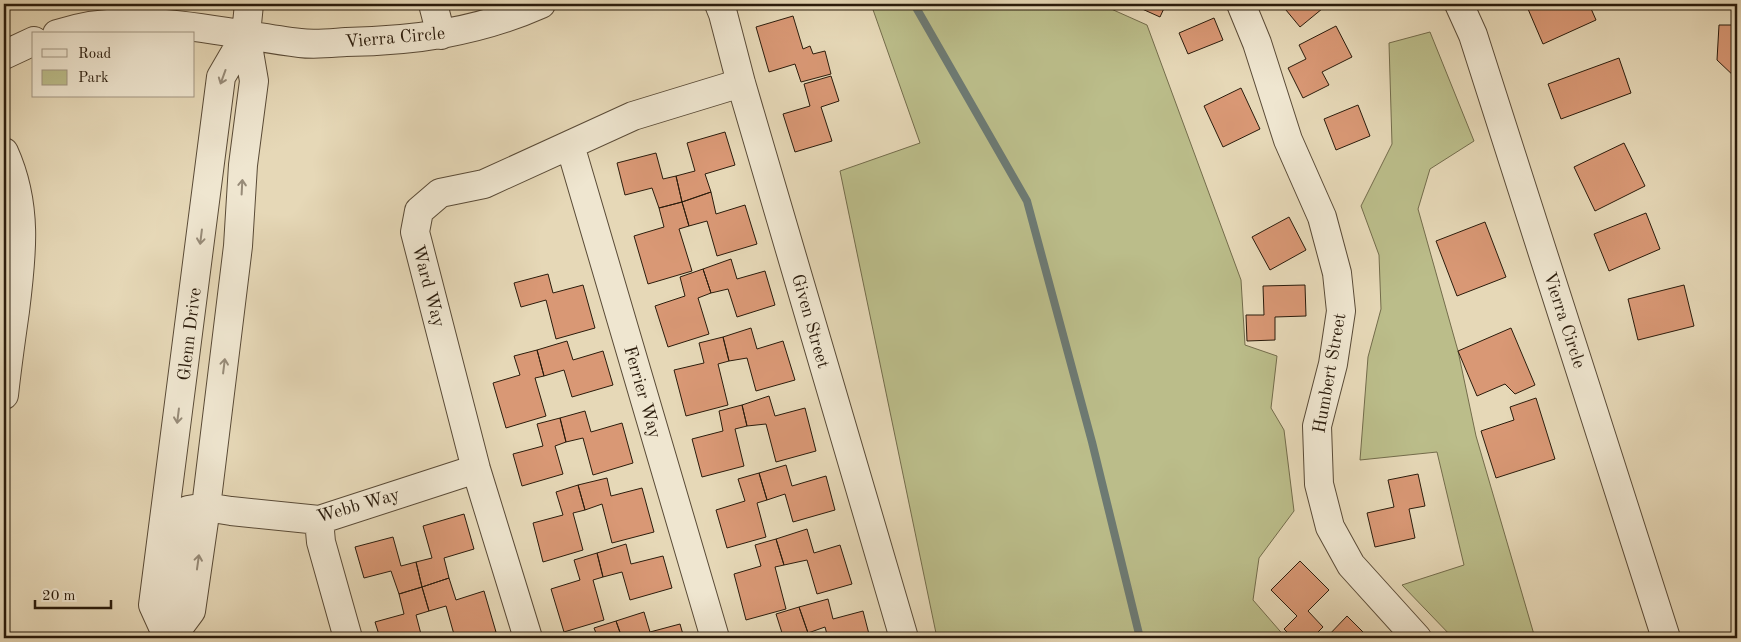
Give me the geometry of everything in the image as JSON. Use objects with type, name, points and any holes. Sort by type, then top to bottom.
[{"type":"street","name":"Glenn Drive","points":[[206,507],[238,246],[243,165],[254,81],[246,34],[249,4]]},
{"type":"street","points":[[433,4],[441,35]]},
{"type":"street","name":"Vierra Circle","points":[[64,32],[110,23],[150,22],[302,43],[384,42],[441,35],[480,26],[541,4]]},
{"type":"street","name":"Given Street","points":[[718,4],[723,14],[904,638]]},
{"type":"street","name":"Humbert Street","points":[[1241,4],[1257,43],[1288,140],[1322,217],[1337,273],[1341,311],[1333,364],[1317,426],[1320,484],[1330,527],[1351,565],[1417,638]]},
{"type":"street","name":"Vierra Circle","points":[[1459,4],[1474,35],[1666,638]]},
{"type":"street","name":"Glenn Drive","points":[[169,638],[153,605],[221,77],[246,34]]},
{"type":"street","points":[[4,55],[32,42]]},
{"type":"street","name":"Ward Way","points":[[528,638],[476,469],[415,232],[420,211],[440,193],[484,184],[633,116],[742,83]]},
{"type":"street","name":"Ferrier Way","points":[[570,145],[715,638]]},
{"type":"street","points":[[4,152],[15,184],[22,231],[22,256],[4,395]]},
{"type":"street","name":"Webb Way","points":[[206,507],[231,512],[318,520],[476,469]]},
{"type":"street","points":[[169,638],[182,524],[188,510],[206,507]]},
{"type":"street","points":[[318,520],[321,542],[348,638]]},
{"type":"green space","points":[[871,4],[1100,4],[1147,25],[1241,280],[1245,345],[1277,356],[1271,408],[1284,430],[1294,511],[1259,558],[1253,600],[1286,638],[937,638],[840,171],[920,143]]},
{"type":"green space","points":[[1430,32],[1474,141],[1430,169],[1418,209],[1458,351],[1476,436],[1535,638],[1453,638],[1402,585],[1464,565],[1437,452],[1360,460],[1368,357],[1381,309],[1379,255],[1361,206],[1392,144],[1389,43]]},
{"type":"building","points":[[1131,4],[1166,4],[1160,17]]},
{"type":"building","points":[[1281,4],[1328,4],[1300,27]]},
{"type":"building","points":[[1540,4],[1589,4],[1596,20],[1543,44],[1528,9]]},
{"type":"building","points":[[793,16],[803,49],[810,46],[813,54],[825,51],[831,74],[801,82],[795,64],[769,72],[756,27]]},
{"type":"building","points":[[1214,18],[1223,40],[1188,54],[1179,33]]},
{"type":"building","points":[[1719,25],[1737,25],[1737,79],[1717,60]]},
{"type":"building","points":[[1336,26],[1352,57],[1322,72],[1329,85],[1303,98],[1288,68],[1306,59],[1299,45]]},
{"type":"building","points":[[1619,58],[1631,93],[1561,119],[1548,84]]},
{"type":"building","points":[[831,76],[839,101],[821,107],[832,141],[795,152],[783,114],[810,106],[804,84]]},
{"type":"building","points":[[1241,88],[1260,129],[1223,147],[1204,106]]},
{"type":"building","points":[[1358,105],[1370,136],[1336,150],[1324,119]]},
{"type":"building","points":[[725,132],[735,165],[705,174],[711,192],[682,202],[676,176],[695,171],[687,143]]},
{"type":"building","points":[[1624,143],[1645,186],[1595,211],[1574,167]]},
{"type":"building","points":[[656,153],[663,179],[676,176],[682,202],[659,208],[652,188],[625,195],[617,163]]},
{"type":"building","points":[[711,192],[716,214],[745,205],[757,244],[717,256],[707,221],[689,226],[682,202]]},
{"type":"building","points":[[682,202],[689,226],[679,229],[692,271],[648,284],[634,236],[664,227],[659,208]]},
{"type":"building","points":[[1646,213],[1660,249],[1609,271],[1594,234]]},
{"type":"building","points":[[1289,217],[1306,250],[1270,270],[1252,237]]},
{"type":"building","points":[[1485,222],[1506,277],[1457,296],[1436,241]]},
{"type":"building","points":[[731,259],[737,279],[765,271],[775,305],[737,317],[728,289],[711,293],[703,269]]},
{"type":"building","points":[[703,269],[711,293],[698,298],[709,334],[668,347],[655,306],[685,296],[680,277]]},
{"type":"building","points":[[548,274],[553,293],[583,285],[595,328],[556,339],[546,300],[521,307],[514,283]]},
{"type":"building","points":[[1305,285],[1306,316],[1275,317],[1275,340],[1247,341],[1246,315],[1264,315],[1263,286]]},
{"type":"building","points":[[1684,285],[1694,326],[1638,340],[1628,299]]},
{"type":"building","points":[[751,328],[757,349],[783,341],[795,380],[756,391],[747,358],[729,361],[723,337]]},
{"type":"building","points":[[1511,328],[1535,385],[1515,394],[1505,384],[1477,396],[1458,351]]},
{"type":"building","points":[[723,337],[729,361],[718,364],[728,405],[686,416],[674,370],[704,363],[699,343]]},
{"type":"building","points":[[567,341],[573,360],[603,351],[613,385],[572,397],[564,370],[544,376],[537,350]]},
{"type":"building","points":[[537,350],[544,376],[535,378],[546,416],[506,428],[493,383],[520,375],[514,356]]},
{"type":"building","points":[[769,396],[775,416],[805,408],[816,451],[776,462],[766,424],[747,426],[742,405]]},
{"type":"building","points":[[1536,398],[1555,459],[1496,478],[1481,431],[1514,420],[1510,407]]},
{"type":"building","points":[[742,405],[747,426],[735,429],[744,466],[702,477],[692,439],[723,431],[719,411]]},
{"type":"building","points":[[585,411],[591,432],[622,423],[633,463],[593,475],[583,438],[566,442],[560,418]]},
{"type":"building","points":[[560,418],[566,442],[555,446],[563,474],[522,486],[513,454],[543,446],[537,424]]},
{"type":"building","points":[[786,465],[792,486],[826,476],[835,510],[793,522],[785,494],[767,500],[759,473]]},
{"type":"building","points":[[759,473],[767,500],[757,503],[766,537],[727,548],[716,510],[745,501],[738,479]]},
{"type":"building","points":[[1418,474],[1425,506],[1409,509],[1415,538],[1375,547],[1367,513],[1394,507],[1388,480]]},
{"type":"building","points":[[607,478],[611,496],[642,488],[654,532],[612,543],[602,504],[585,510],[578,485]]},
{"type":"building","points":[[578,485],[585,510],[573,513],[583,550],[543,562],[533,523],[563,515],[556,492]]},
{"type":"building","points":[[464,514],[474,549],[444,558],[449,578],[422,587],[416,562],[432,558],[423,526]]},
{"type":"building","points":[[807,529],[814,553],[840,545],[852,584],[817,594],[807,560],[784,565],[776,539]]},
{"type":"building","points":[[393,537],[401,566],[416,562],[422,587],[399,594],[391,571],[364,578],[355,547]]},
{"type":"building","points":[[776,539],[784,565],[775,567],[786,609],[746,620],[734,574],[761,566],[755,545]]},
{"type":"building","points":[[626,544],[631,564],[663,556],[672,588],[630,600],[622,572],[603,577],[597,553]]},
{"type":"building","points":[[597,553],[603,577],[593,580],[604,620],[564,632],[551,589],[580,580],[574,560]]},
{"type":"building","points":[[1300,561],[1329,590],[1308,611],[1323,627],[1312,638],[1293,638],[1284,629],[1297,616],[1271,590]]},
{"type":"building","points":[[449,578],[456,600],[484,591],[496,632],[474,638],[455,638],[446,606],[429,611],[422,587]]},
{"type":"building","points":[[422,587],[429,611],[416,615],[422,638],[380,638],[375,622],[404,614],[399,594]]},
{"type":"building","points":[[828,599],[833,619],[863,611],[870,638],[828,638],[825,627],[808,633],[799,607]]},
{"type":"building","points":[[799,607],[808,633],[795,638],[775,638],[783,636],[776,614]]},
{"type":"building","points":[[644,612],[650,632],[680,624],[684,638],[622,638],[616,621]]},
{"type":"building","points":[[1347,616],[1369,638],[1326,638]]},
{"type":"building","points":[[616,621],[622,638],[598,638],[594,628]]},
{"type":"waterway","points":[[914,4],[1027,201],[1092,442],[1140,638]]}]
